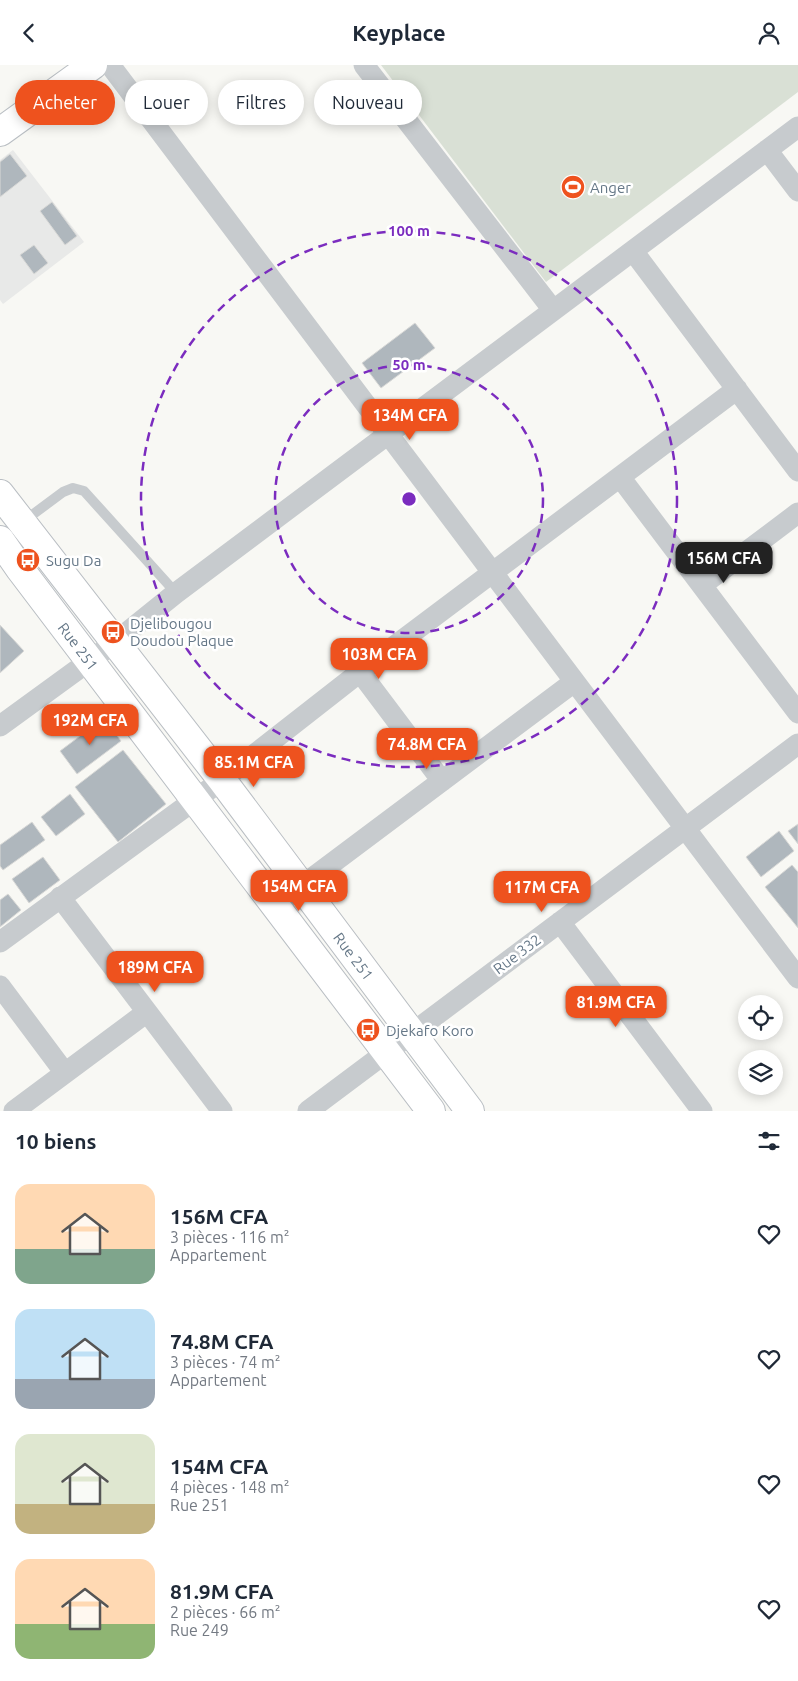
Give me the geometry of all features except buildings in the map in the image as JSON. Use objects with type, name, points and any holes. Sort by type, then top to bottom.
[{"type":"main road","points":[[0,132],[92,65]]},
{"type":"main road","name":"Rue 251","points":[[0,494],[11,529],[114,643],[222,780],[470,1111]]},
{"type":"main road","name":"Rue 251","points":[[0,540],[431,1111]]},
{"type":"street","points":[[110,65],[685,829],[795,969]]},
{"type":"street","points":[[364,65],[554,311]]},
{"type":"street","points":[[0,726],[114,643],[176,593],[798,127]]},
{"type":"street","points":[[767,150],[798,191]]},
{"type":"street","points":[[633,251],[798,471]]},
{"type":"street","points":[[0,942],[222,780],[360,672],[737,389]]},
{"type":"street","points":[[620,477],[798,713]]},
{"type":"street","points":[[702,585],[798,513]]},
{"type":"street","points":[[360,672],[442,781]]},
{"type":"street","points":[[276,906],[574,681]]},
{"type":"street","name":"Rue 332","points":[[308,1111],[798,744]]},
{"type":"street","points":[[60,897],[222,1111]]},
{"type":"street","points":[[560,923],[702,1111]]},
{"type":"street","points":[[0,986],[65,1073]]},
{"type":"street","points":[[14,1111],[146,1012]]},
{"type":"lane","points":[[11,529],[63,492],[73,488],[84,491],[176,593]]},
{"type":"shaded area","name":"Anger","points":[[381,65],[798,65],[798,92],[546,282],[422,119],[422,80],[392,80]]},
{"type":"shaded area","points":[[13,150],[84,242],[3,304],[0,300],[0,160]]},
{"type":"place","name":"Anger","points":[[573,187]]},
{"type":"place","name":"Sugu Da","points":[[28,560]]},
{"type":"place","name":"Djelibougou Doudou Plaque","points":[[113,632]]},
{"type":"place","name":"Djekafo Koro","points":[[368,1030]]}]
